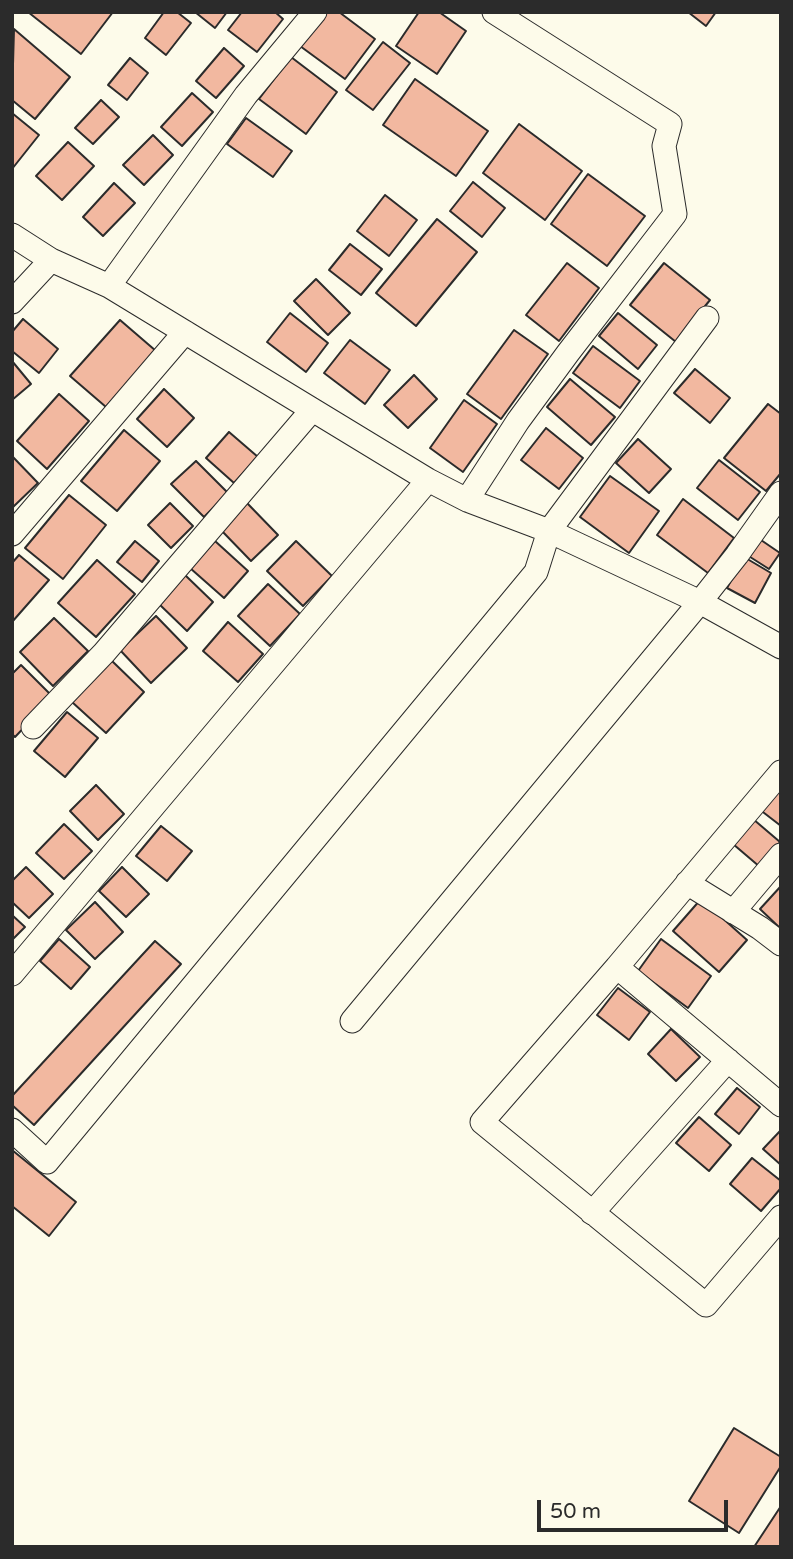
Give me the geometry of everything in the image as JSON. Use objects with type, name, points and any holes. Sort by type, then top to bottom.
[{"type":"street","points":[[109,286],[246,95],[315,12]]},
{"type":"street","points":[[467,500],[518,421],[676,214],[664,146],[670,124],[494,12]]},
{"type":"street","points":[[12,235],[51,260],[109,286],[428,480],[467,500],[549,531],[700,602],[781,647]]},
{"type":"street","points":[[12,302],[51,260]]},
{"type":"street","points":[[12,1130],[47,1162],[536,572],[549,531],[707,318]]},
{"type":"street","points":[[12,534],[185,332]]},
{"type":"street","points":[[33,727],[104,653],[312,410]]},
{"type":"street","points":[[12,974],[428,480]]},
{"type":"street","points":[[352,1021],[700,602],[781,493]]},
{"type":"street","points":[[781,772],[482,1122],[705,1306],[781,1217]]},
{"type":"street","points":[[733,912],[781,855]]},
{"type":"street","points":[[687,883],[781,944]]},
{"type":"street","points":[[617,967],[781,1105]]},
{"type":"street","points":[[592,1213],[728,1060]]},
{"type":"building","points":[[28,12],[113,12],[81,54]]},
{"type":"building","points":[[164,12],[177,12],[191,23],[166,55],[145,38]]},
{"type":"building","points":[[195,12],[227,12],[215,28]]},
{"type":"building","points":[[242,12],[275,12],[283,19],[257,52],[228,30]]},
{"type":"building","points":[[326,12],[339,12],[375,39],[345,79],[300,46]]},
{"type":"building","points":[[419,12],[439,12],[466,31],[437,74],[396,46]]},
{"type":"building","points":[[688,12],[716,12],[706,26]]},
{"type":"building","points":[[14,29],[70,77],[35,119],[12,100]]},
{"type":"building","points":[[383,42],[410,63],[373,110],[346,90]]},
{"type":"building","points":[[224,48],[244,66],[216,98],[196,81]]},
{"type":"building","points":[[291,57],[337,92],[306,134],[259,99]]},
{"type":"building","points":[[130,58],[148,73],[127,100],[108,85]]},
{"type":"building","points":[[415,79],[488,131],[456,176],[383,125]]},
{"type":"building","points":[[192,93],[213,112],[182,146],[161,127]]},
{"type":"building","points":[[101,100],[119,117],[93,144],[75,128]]},
{"type":"building","points":[[12,113],[39,135],[12,169]]},
{"type":"building","points":[[246,118],[292,151],[273,177],[227,144]]},
{"type":"building","points":[[519,124],[582,171],[545,220],[483,173]]},
{"type":"building","points":[[153,135],[173,155],[144,185],[123,165]]},
{"type":"building","points":[[68,142],[94,166],[62,200],[36,176]]},
{"type":"building","points":[[588,174],[645,216],[607,266],[551,224]]},
{"type":"building","points":[[473,182],[505,208],[482,237],[450,211]]},
{"type":"building","points":[[114,183],[135,203],[103,236],[83,217]]},
{"type":"building","points":[[385,195],[417,220],[389,256],[357,231]]},
{"type":"building","points":[[437,219],[477,252],[416,326],[376,293]]},
{"type":"building","points":[[350,244],[382,269],[361,295],[329,270]]},
{"type":"building","points":[[567,263],[599,288],[559,341],[526,315]]},
{"type":"building","points":[[664,263],[710,300],[676,342],[630,305]]},
{"type":"building","points":[[316,279],[350,313],[328,335],[294,301]]},
{"type":"building","points":[[290,313],[328,343],[306,372],[267,342]]},
{"type":"building","points":[[618,313],[657,345],[638,369],[599,336]]},
{"type":"building","points":[[23,319],[58,349],[39,373],[12,351],[12,332]]},
{"type":"building","points":[[120,320],[156,351],[106,407],[70,376]]},
{"type":"building","points":[[514,330],[548,354],[501,419],[467,394]]},
{"type":"building","points":[[350,340],[390,370],[365,404],[324,373]]},
{"type":"building","points":[[593,346],[640,381],[620,408],[573,373]]},
{"type":"building","points":[[12,361],[31,384],[12,400]]},
{"type":"building","points":[[695,369],[730,398],[710,423],[674,393]]},
{"type":"building","points":[[414,375],[437,399],[408,428],[384,405]]},
{"type":"building","points":[[570,379],[615,417],[591,445],[547,407]]},
{"type":"building","points":[[164,389],[194,418],[167,447],[137,419]]},
{"type":"building","points":[[59,394],[89,421],[47,469],[17,441]]},
{"type":"building","points":[[464,400],[497,424],[463,472],[430,448]]},
{"type":"building","points":[[768,404],[781,414],[781,473],[766,491],[724,458]]},
{"type":"building","points":[[546,428],[583,458],[559,489],[521,460]]},
{"type":"building","points":[[124,430],[160,461],[117,511],[81,481]]},
{"type":"building","points":[[229,432],[258,457],[234,483],[206,458]]},
{"type":"building","points":[[638,439],[671,469],[649,493],[616,463]]},
{"type":"building","points":[[12,456],[38,483],[12,508]]},
{"type":"building","points":[[719,460],[760,492],[738,520],[697,488]]},
{"type":"building","points":[[196,461],[228,493],[204,517],[171,484]]},
{"type":"building","points":[[610,476],[659,511],[629,553],[580,517]]},
{"type":"building","points":[[69,495],[106,525],[63,579],[25,548]]},
{"type":"building","points":[[683,499],[734,538],[708,573],[657,535]]},
{"type":"building","points":[[170,503],[193,526],[171,548],[148,525]]},
{"type":"building","points":[[247,503],[278,535],[251,561],[220,529]]},
{"type":"building","points":[[758,538],[780,553],[769,569],[747,555]]},
{"type":"building","points":[[135,541],[159,561],[142,582],[117,562]]},
{"type":"building","points":[[215,541],[248,571],[224,598],[190,568]]},
{"type":"building","points":[[296,541],[332,576],[303,606],[267,571]]},
{"type":"building","points":[[19,555],[49,580],[12,622],[12,563]]},
{"type":"building","points":[[744,557],[771,573],[755,603],[727,588]]},
{"type":"building","points":[[97,560],[135,594],[96,637],[58,603]]},
{"type":"building","points":[[185,575],[213,602],[187,631],[158,603]]},
{"type":"building","points":[[268,584],[300,614],[270,646],[238,616]]},
{"type":"building","points":[[156,616],[187,648],[151,683],[120,650]]},
{"type":"building","points":[[54,618],[88,651],[53,686],[20,652]]},
{"type":"building","points":[[228,622],[263,654],[238,682],[203,651]]},
{"type":"building","points":[[111,660],[144,692],[106,733],[72,702]]},
{"type":"building","points":[[21,665],[53,697],[15,737],[12,734],[12,674]]},
{"type":"building","points":[[67,712],[98,738],[65,777],[34,751]]},
{"type":"building","points":[[781,782],[781,826],[759,809]]},
{"type":"building","points":[[96,785],[124,814],[98,840],[70,811]]},
{"type":"building","points":[[753,819],[780,842],[760,867],[733,844]]},
{"type":"building","points":[[64,824],[92,851],[64,879],[36,853]]},
{"type":"building","points":[[161,826],[192,851],[167,881],[136,856]]},
{"type":"building","points":[[26,867],[53,894],[29,918],[12,902],[12,881]]},
{"type":"building","points":[[122,867],[149,894],[126,917],[99,891]]},
{"type":"building","points":[[781,886],[781,929],[760,909]]},
{"type":"building","points":[[701,899],[747,940],[719,972],[673,931]]},
{"type":"building","points":[[95,902],[123,932],[95,959],[66,930]]},
{"type":"building","points":[[12,915],[25,927],[12,940]]},
{"type":"building","points":[[59,939],[90,967],[71,989],[40,961]]},
{"type":"building","points":[[661,939],[711,976],[688,1008],[638,971]]},
{"type":"building","points":[[155,941],[181,964],[34,1125],[12,1105],[12,1096]]},
{"type":"building","points":[[618,988],[650,1012],[629,1040],[597,1015]]},
{"type":"building","points":[[671,1029],[700,1057],[676,1081],[648,1054]]},
{"type":"building","points":[[737,1088],[760,1107],[739,1134],[715,1114]]},
{"type":"building","points":[[699,1117],[731,1145],[709,1171],[676,1143]]},
{"type":"building","points":[[781,1130],[781,1165],[763,1149]]},
{"type":"building","points":[[12,1150],[76,1202],[49,1236],[12,1206]]},
{"type":"building","points":[[752,1158],[781,1181],[781,1188],[761,1211],[730,1184]]},
{"type":"building","points":[[734,1428],[781,1457],[781,1466],[739,1533],[689,1501]]},
{"type":"building","points":[[781,1506],[781,1547],[754,1547]]}]
